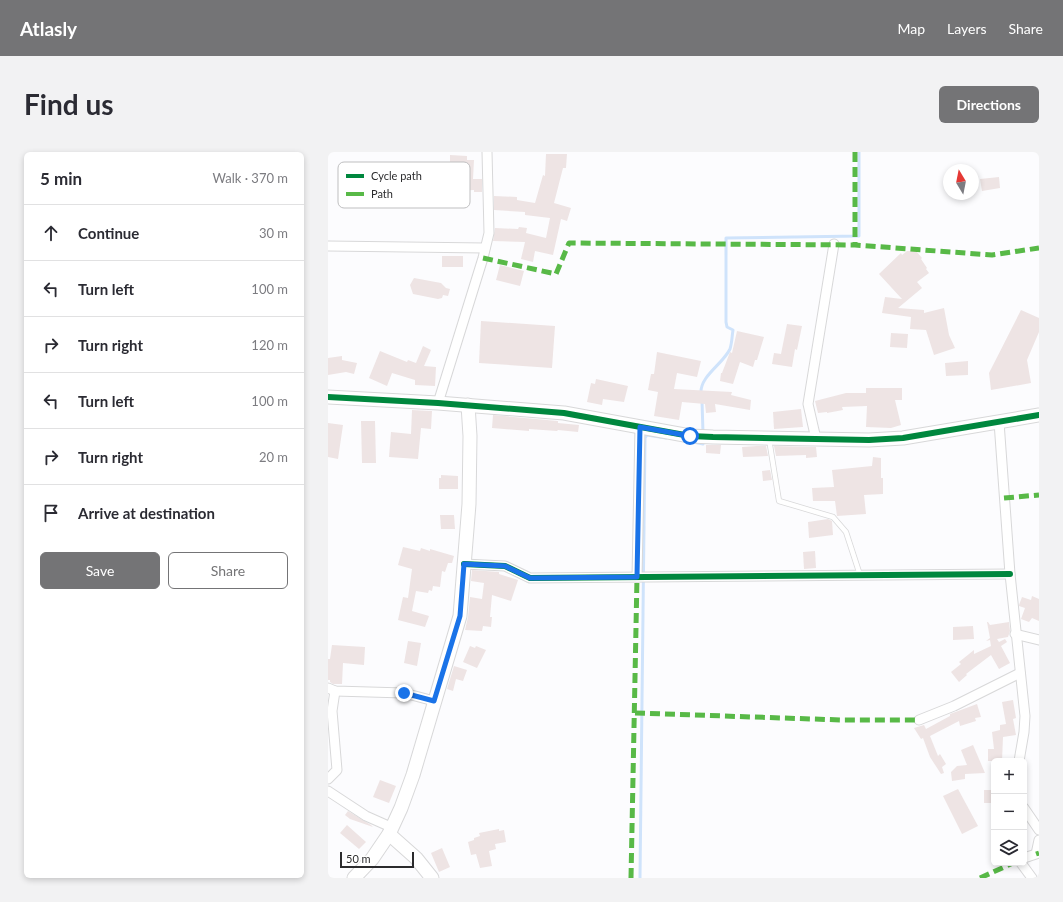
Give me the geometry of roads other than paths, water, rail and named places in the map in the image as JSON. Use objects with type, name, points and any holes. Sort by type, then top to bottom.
[{"type":"street","points":[[438,403],[489,233],[486,152]]},
{"type":"street","points":[[816,439],[808,404],[834,244]]},
{"type":"street","points":[[328,246],[485,248]]},
{"type":"street","points":[[328,396],[564,413],[690,436],[870,440],[903,438],[1039,415]]},
{"type":"street","points":[[354,878],[372,859],[391,831],[413,775],[460,616],[469,504],[470,436],[468,405]]},
{"type":"street","points":[[999,422],[1015,634],[1025,716],[1020,758]]},
{"type":"street","points":[[637,577],[640,427]]},
{"type":"street","points":[[464,564],[505,566],[530,578],[1010,574]]},
{"type":"street","points":[[1015,634],[1039,640]]},
{"type":"street","points":[[919,720],[954,706],[1020,673]]},
{"type":"street","points":[[328,779],[337,770],[332,711],[332,690],[404,693],[434,701]]},
{"type":"street","points":[[328,791],[391,831],[432,878]]},
{"type":"street","points":[[1027,812],[1039,830]]},
{"type":"street","points":[[1027,857],[1036,854],[1039,840]]},
{"type":"street","points":[[1023,866],[1032,878]]},
{"type":"lane","points":[[769,438],[779,501],[833,517],[846,532],[860,575]]},
{"type":"waterway","points":[[701,393],[704,381],[727,354],[732,342],[733,330],[727,327],[726,322],[726,238],[859,236],[859,152]]},
{"type":"waterway","points":[[702,401],[703,433]]},
{"type":"waterway","points":[[640,878],[645,438],[647,435],[666,438]]},
{"type":"waterway","points":[[693,442],[703,444],[703,439]]}]
